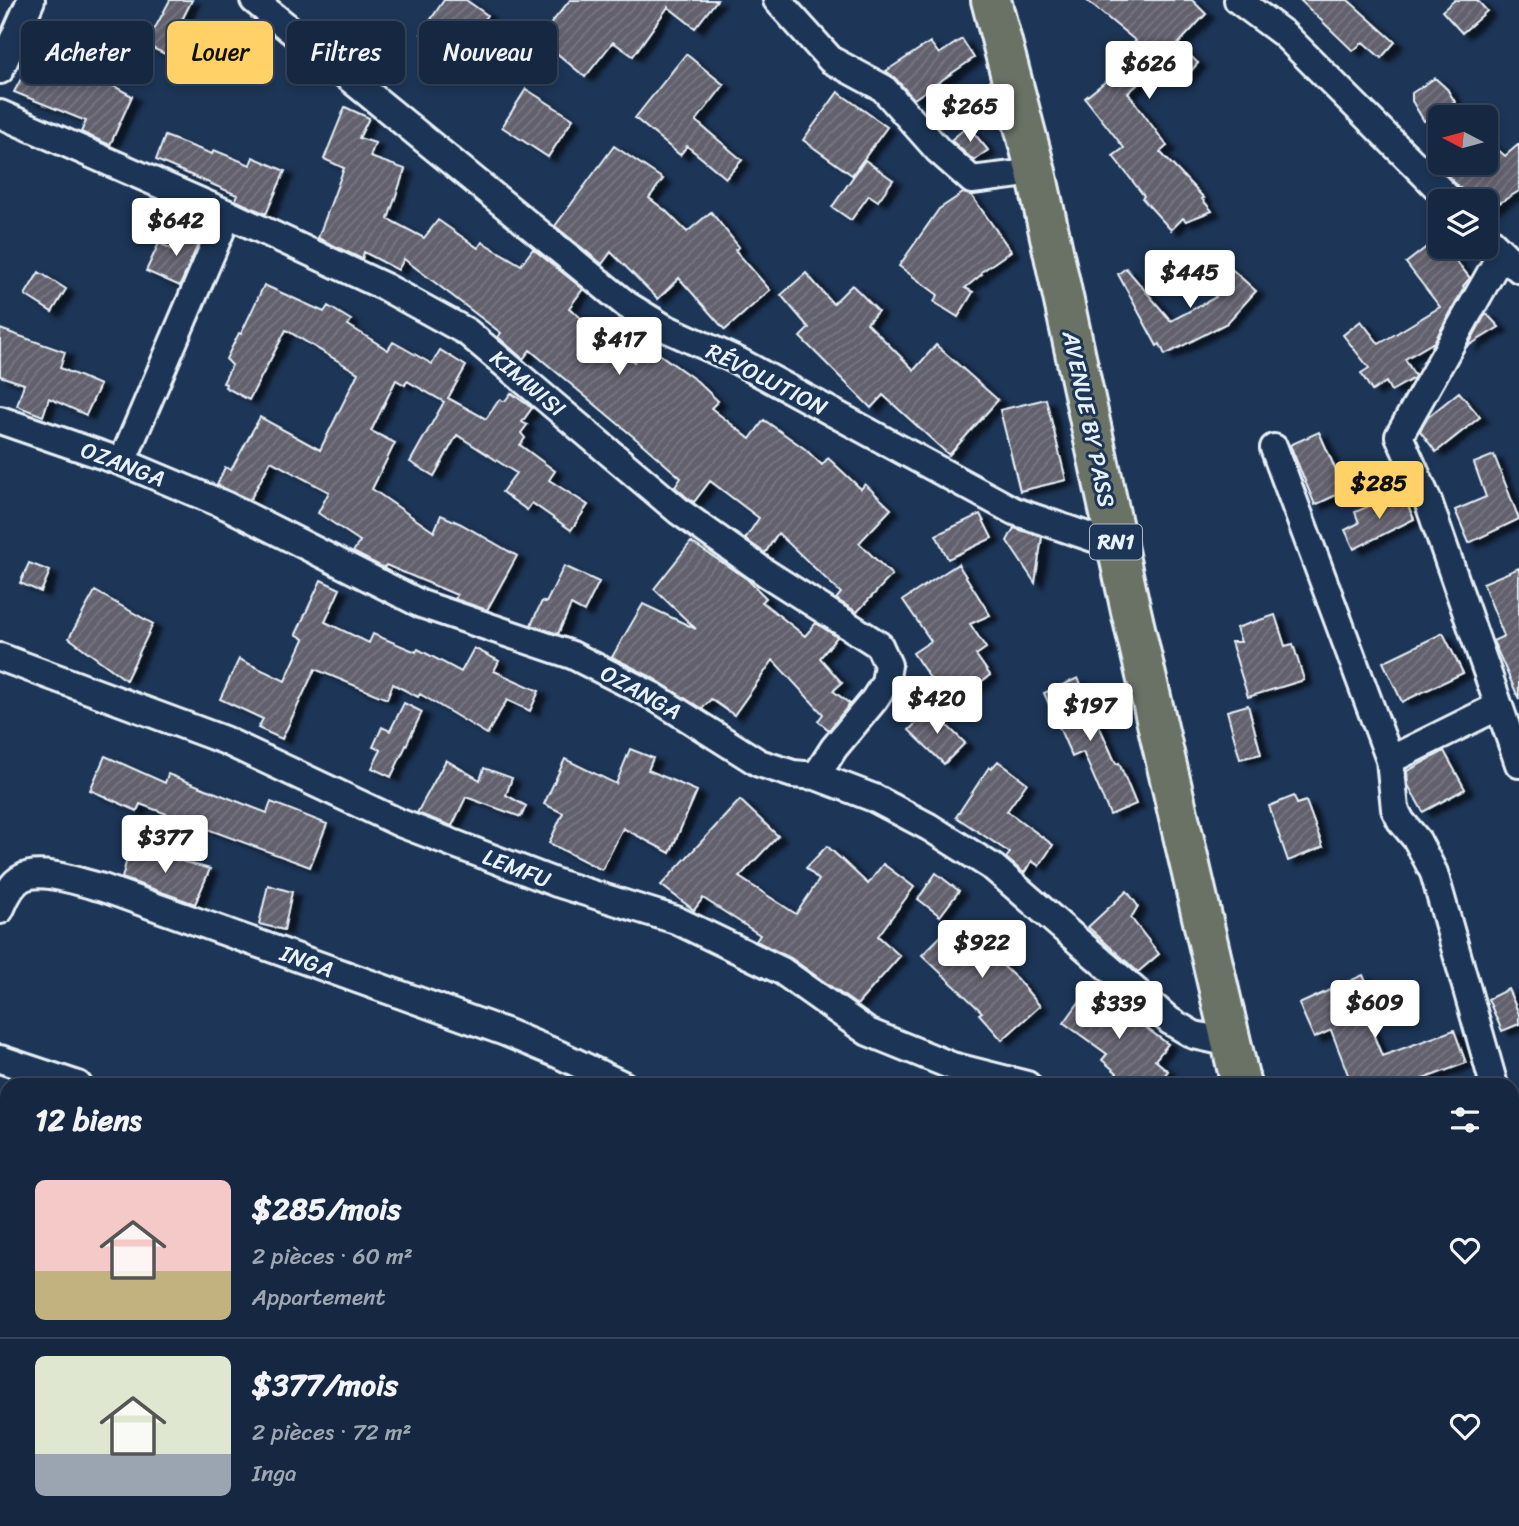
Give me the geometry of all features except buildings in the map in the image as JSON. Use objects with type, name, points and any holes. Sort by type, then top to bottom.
[{"type":"highway","name":"AVENUE BY PASS","points":[[992,0],[1036,172],[1117,546],[1239,1078]]},
{"type":"street","points":[[0,70],[31,0]]},
{"type":"street","name":"RÉVOLUTION","points":[[254,0],[627,305],[663,327],[749,367],[1014,511],[1117,546]]},
{"type":"street","points":[[777,0],[831,60],[883,88],[938,150],[972,180],[1036,172]]},
{"type":"street","points":[[1238,0],[1283,34],[1439,189]]},
{"type":"street","name":"KIMWISI","points":[[0,114],[228,214],[385,287],[467,332],[680,512],[766,573],[879,645],[888,665],[885,683],[834,748],[816,776]]},
{"type":"street","points":[[122,462],[228,214]]},
{"type":"street","points":[[1502,253],[1399,436],[1429,501],[1519,764]]},
{"type":"street","name":"OZANGA","points":[[0,420],[122,462],[227,506],[421,604],[572,655],[653,696],[759,763],[793,774],[816,776],[885,804],[929,827],[994,868],[1170,1021],[1194,1035],[1231,1043]]},
{"type":"street","points":[[1274,448],[1390,760],[1395,809],[1417,840],[1434,873],[1492,1078]]},
{"type":"street","name":"LEMFU","points":[[0,657],[223,740],[400,823],[557,883],[677,920],[782,971],[868,1032],[952,1066],[999,1078]]},
{"type":"street","points":[[1390,760],[1499,706]]},
{"type":"street","name":"INGA","points":[[0,910],[11,887],[21,878],[38,872],[103,888],[505,1032],[608,1078]]},
{"type":"street","points":[[0,1059],[57,1078]]}]
